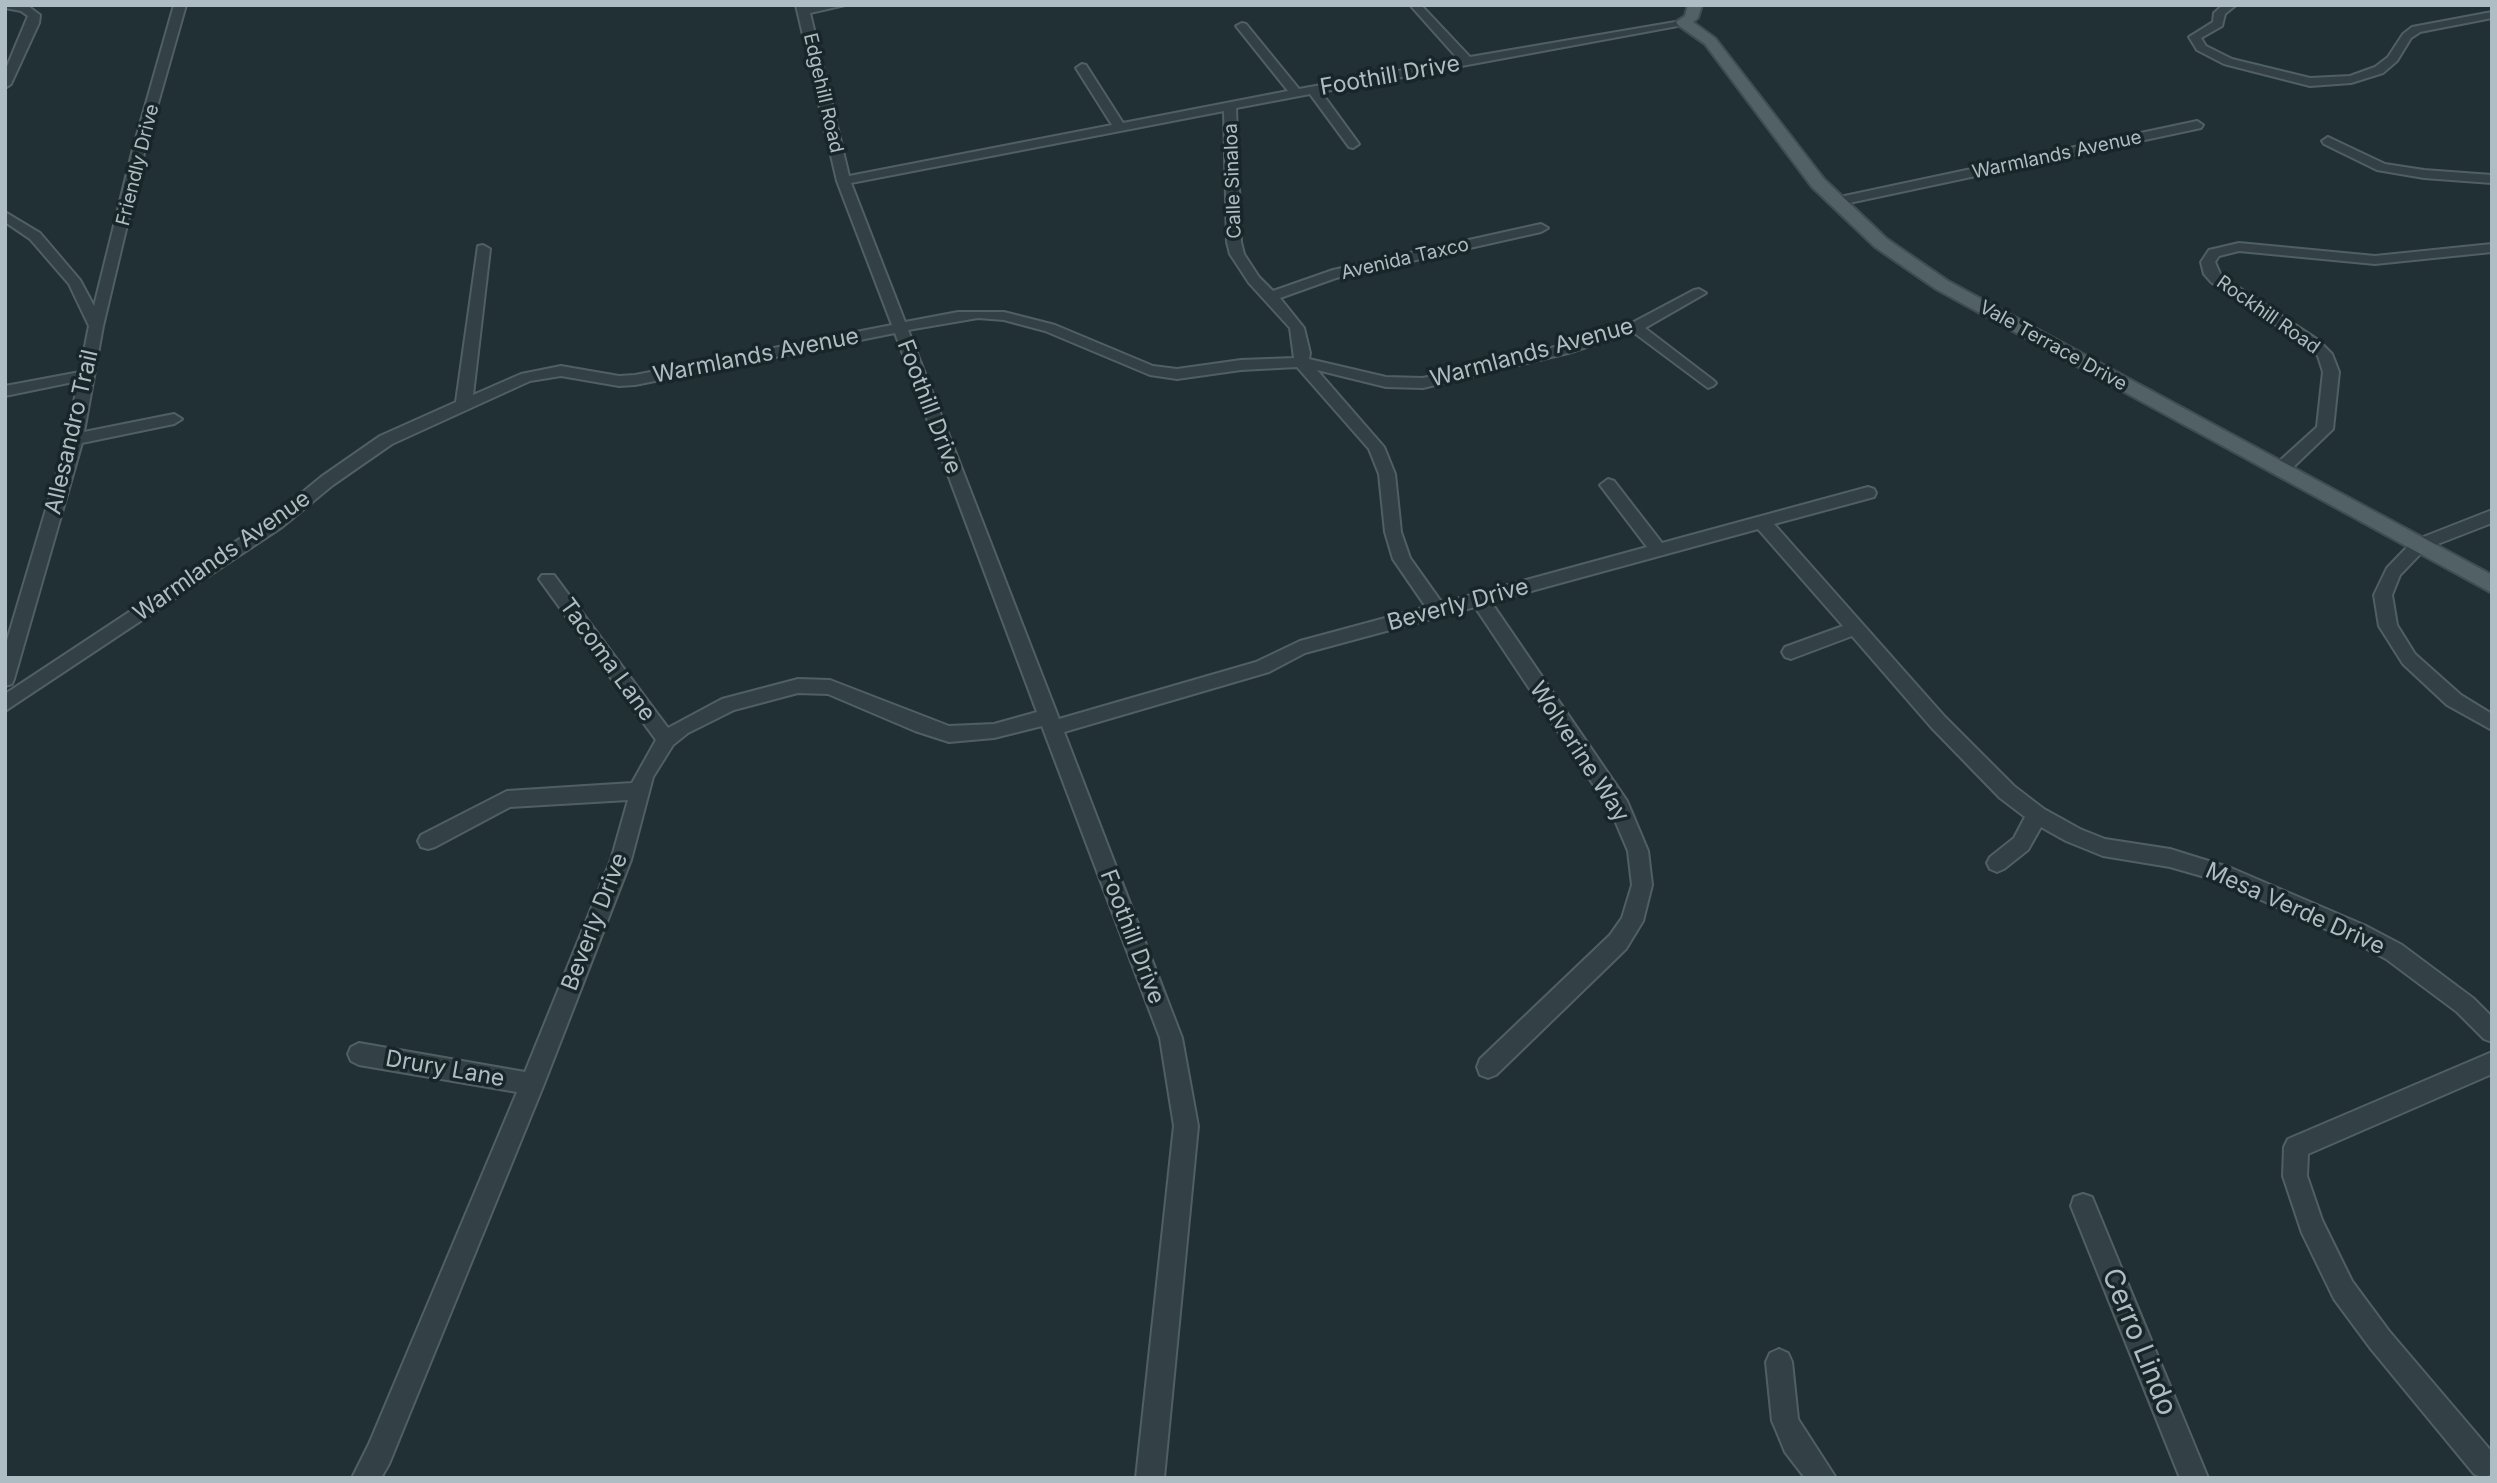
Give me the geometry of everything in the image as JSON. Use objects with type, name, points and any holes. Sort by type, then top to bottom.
[{"type":"main road","points":[[1683,22],[1691,18],[1695,5]]},
{"type":"main road","name":"Vale Terrace Drive","points":[[1683,22],[1710,41],[1818,184],[1881,243],[1942,285],[2492,585]]},
{"type":"street","points":[[5,5],[24,8],[34,15],[33,23],[5,84]]},
{"type":"street","name":"Friendly Drive","points":[[96,326],[139,149],[180,5]]},
{"type":"street","points":[[803,8],[840,5]]},
{"type":"street","points":[[1415,5],[1468,62]]},
{"type":"street","points":[[2231,5],[2220,13],[2218,24],[2195,37],[2201,48],[2228,62],[2310,82],[2351,79],[2379,70],[2393,59],[2407,36],[2416,29],[2439,22],[2492,15]]},
{"type":"street","name":"Edgehill Road","points":[[803,8],[827,99],[844,181]]},
{"type":"street","name":"Foothill Drive","points":[[1150,1478],[1186,1126],[1171,1038],[844,181],[1230,105],[1683,22]]},
{"type":"street","points":[[1242,26],[1296,93]]},
{"type":"street","points":[[1082,68],[1120,128]]},
{"type":"street","points":[[1313,90],[1353,144]]},
{"type":"street","name":"Calle Sinaloa","points":[[1230,105],[1234,242],[1237,254],[1254,281],[1297,328],[1303,353],[1301,362]]},
{"type":"street","name":"Warmlands Avenue","points":[[1835,202],[2197,125]]},
{"type":"street","points":[[2328,141],[2382,167],[2424,174],[2492,179]]},
{"type":"street","name":"Allesandro Trail","points":[[5,216],[35,236],[75,283],[96,326],[75,439],[5,678]]},
{"type":"street","name":"Avenida Taxco","points":[[1271,297],[1333,274],[1541,228]]},
{"type":"street","name":"Rockhill Road","points":[[2280,470],[2325,429],[2331,372],[2325,354],[2313,343],[2211,274],[2208,262],[2214,253],[2239,247],[2375,260],[2492,248]]},
{"type":"street","points":[[464,404],[483,249]]},
{"type":"street","name":"Warmlands Avenue","points":[[5,704],[276,523],[327,481],[386,440],[534,375],[561,371],[619,381],[635,380],[958,316],[1004,316],[1080,339],[1150,370],[1177,374],[1241,365],[1301,362],[1386,382],[1423,383],[1563,349],[1636,327],[1699,293]]},
{"type":"street","points":[[1636,327],[1708,383]]},
{"type":"street","points":[[1301,362],[1376,447],[1387,474],[1394,532],[1402,559],[1438,611]]},
{"type":"street","points":[[5,391],[87,374]]},
{"type":"street","points":[[75,439],[174,419]]},
{"type":"street","points":[[1608,485],[1658,550]]},
{"type":"street","name":"Beverly Drive","points":[[366,1478],[379,1454],[532,1084],[621,860],[644,776],[666,740],[681,728],[729,704],[798,686],[830,687],[922,726],[949,734],[994,731],[1030,723],[1050,722],[1262,667],[1300,648],[1868,493]]},
{"type":"street","points":[[2492,516],[2419,545],[2393,572],[2383,596],[2388,626],[2409,659],[2454,700],[2492,723]]},
{"type":"street","name":"Mesa Verde Drive","points":[[1762,522],[1947,730],[2007,792],[2037,815],[2073,835],[2103,847],[2169,858],[2224,874],[2358,933],[2394,952],[2465,1005],[2492,1032]]},
{"type":"street","name":"Tacoma Lane","points":[[548,579],[666,740]]},
{"type":"street","name":"Wolverine Way","points":[[1479,599],[1620,807],[1638,850],[1642,885],[1632,921],[1618,942],[1488,1067]]},
{"type":"street","points":[[1791,652],[1856,628]]},
{"type":"street","points":[[428,841],[507,799],[640,791]]},
{"type":"street","points":[[1997,863],[2021,844],[2037,815]]},
{"type":"street","name":"Drury Lane","points":[[359,1054],[532,1084]]},
{"type":"street","points":[[2484,1464],[2380,1340],[2343,1290],[2311,1224],[2295,1176],[2296,1147],[2492,1063]]},
{"type":"street","name":"Cerro Lindo","points":[[2083,1206],[2194,1478]]},
{"type":"street","points":[[1779,1362],[1785,1421],[1794,1442],[1822,1478]]}]
